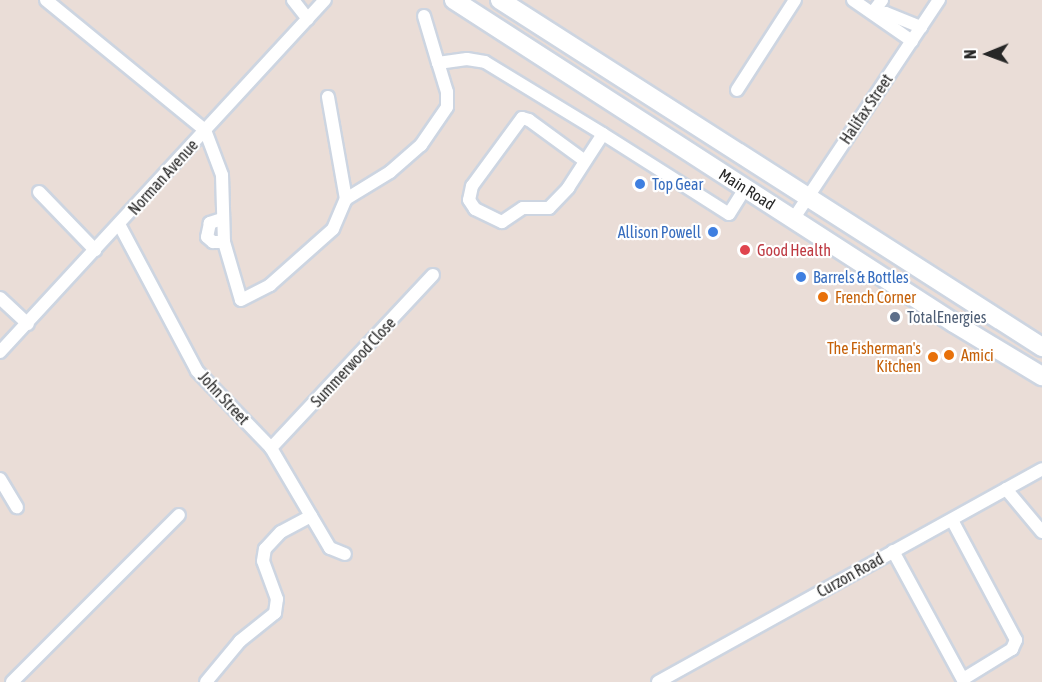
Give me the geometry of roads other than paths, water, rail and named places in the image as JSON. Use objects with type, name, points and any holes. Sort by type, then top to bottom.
[{"type":"main road","name":"Main Road","points":[[454,0],[745,189],[1042,376]]},
{"type":"main road","name":"Main Road","points":[[500,0],[1042,347]]},
{"type":"street","points":[[46,0],[205,130],[222,175],[224,242],[236,294],[243,300],[270,285],[333,229],[346,199],[411,155],[441,118],[448,99],[424,16]]},
{"type":"street","points":[[293,0],[308,19]]},
{"type":"street","name":"Norman Avenue","points":[[0,352],[120,226],[325,0]]},
{"type":"street","points":[[737,90],[795,0]]},
{"type":"street","points":[[853,0],[875,14],[880,22],[912,41]]},
{"type":"street","points":[[875,14],[882,0]]},
{"type":"street","name":"Halifax Street","points":[[794,218],[939,0]]},
{"type":"street","points":[[875,14],[886,13],[921,27]]},
{"type":"street","points":[[438,63],[467,58],[485,62],[729,214],[745,189]]},
{"type":"street","points":[[328,97],[346,199]]},
{"type":"street","points":[[585,161],[522,118],[471,186],[469,200],[475,209],[502,222],[524,208],[546,209],[568,188],[603,134]]},
{"type":"street","points":[[39,192],[95,250]]},
{"type":"street","name":"John Street","points":[[120,226],[197,371],[271,448],[330,548],[345,554]]},
{"type":"street","name":"Summerwood Close","points":[[271,448],[433,274]]},
{"type":"street","points":[[0,298],[28,324]]},
{"type":"street","name":"Curzon Road","points":[[658,682],[1042,469]]},
{"type":"street","points":[[0,479],[17,507]]},
{"type":"street","points":[[1003,491],[1030,525],[1039,530]]},
{"type":"street","points":[[12,682],[179,515]]},
{"type":"street","points":[[206,682],[240,642],[275,613],[276,599],[263,561],[265,549],[281,531],[311,516]]},
{"type":"street","points":[[893,551],[964,681],[1012,649],[1016,640],[952,520]]},
{"type":"place","name":"Top Gear","points":[[640,184]]},
{"type":"place","name":"Allison Powell","points":[[713,232]]},
{"type":"place","name":"Good Health","points":[[745,250]]},
{"type":"place","name":"Barrels & Bottles","points":[[801,277]]},
{"type":"place","name":"French Corner","points":[[823,297]]},
{"type":"place","name":"TotalEnergies","points":[[895,317]]},
{"type":"place","name":"Amici","points":[[949,355]]},
{"type":"place","name":"The Fisherman's Kitchen","points":[[933,357]]}]
